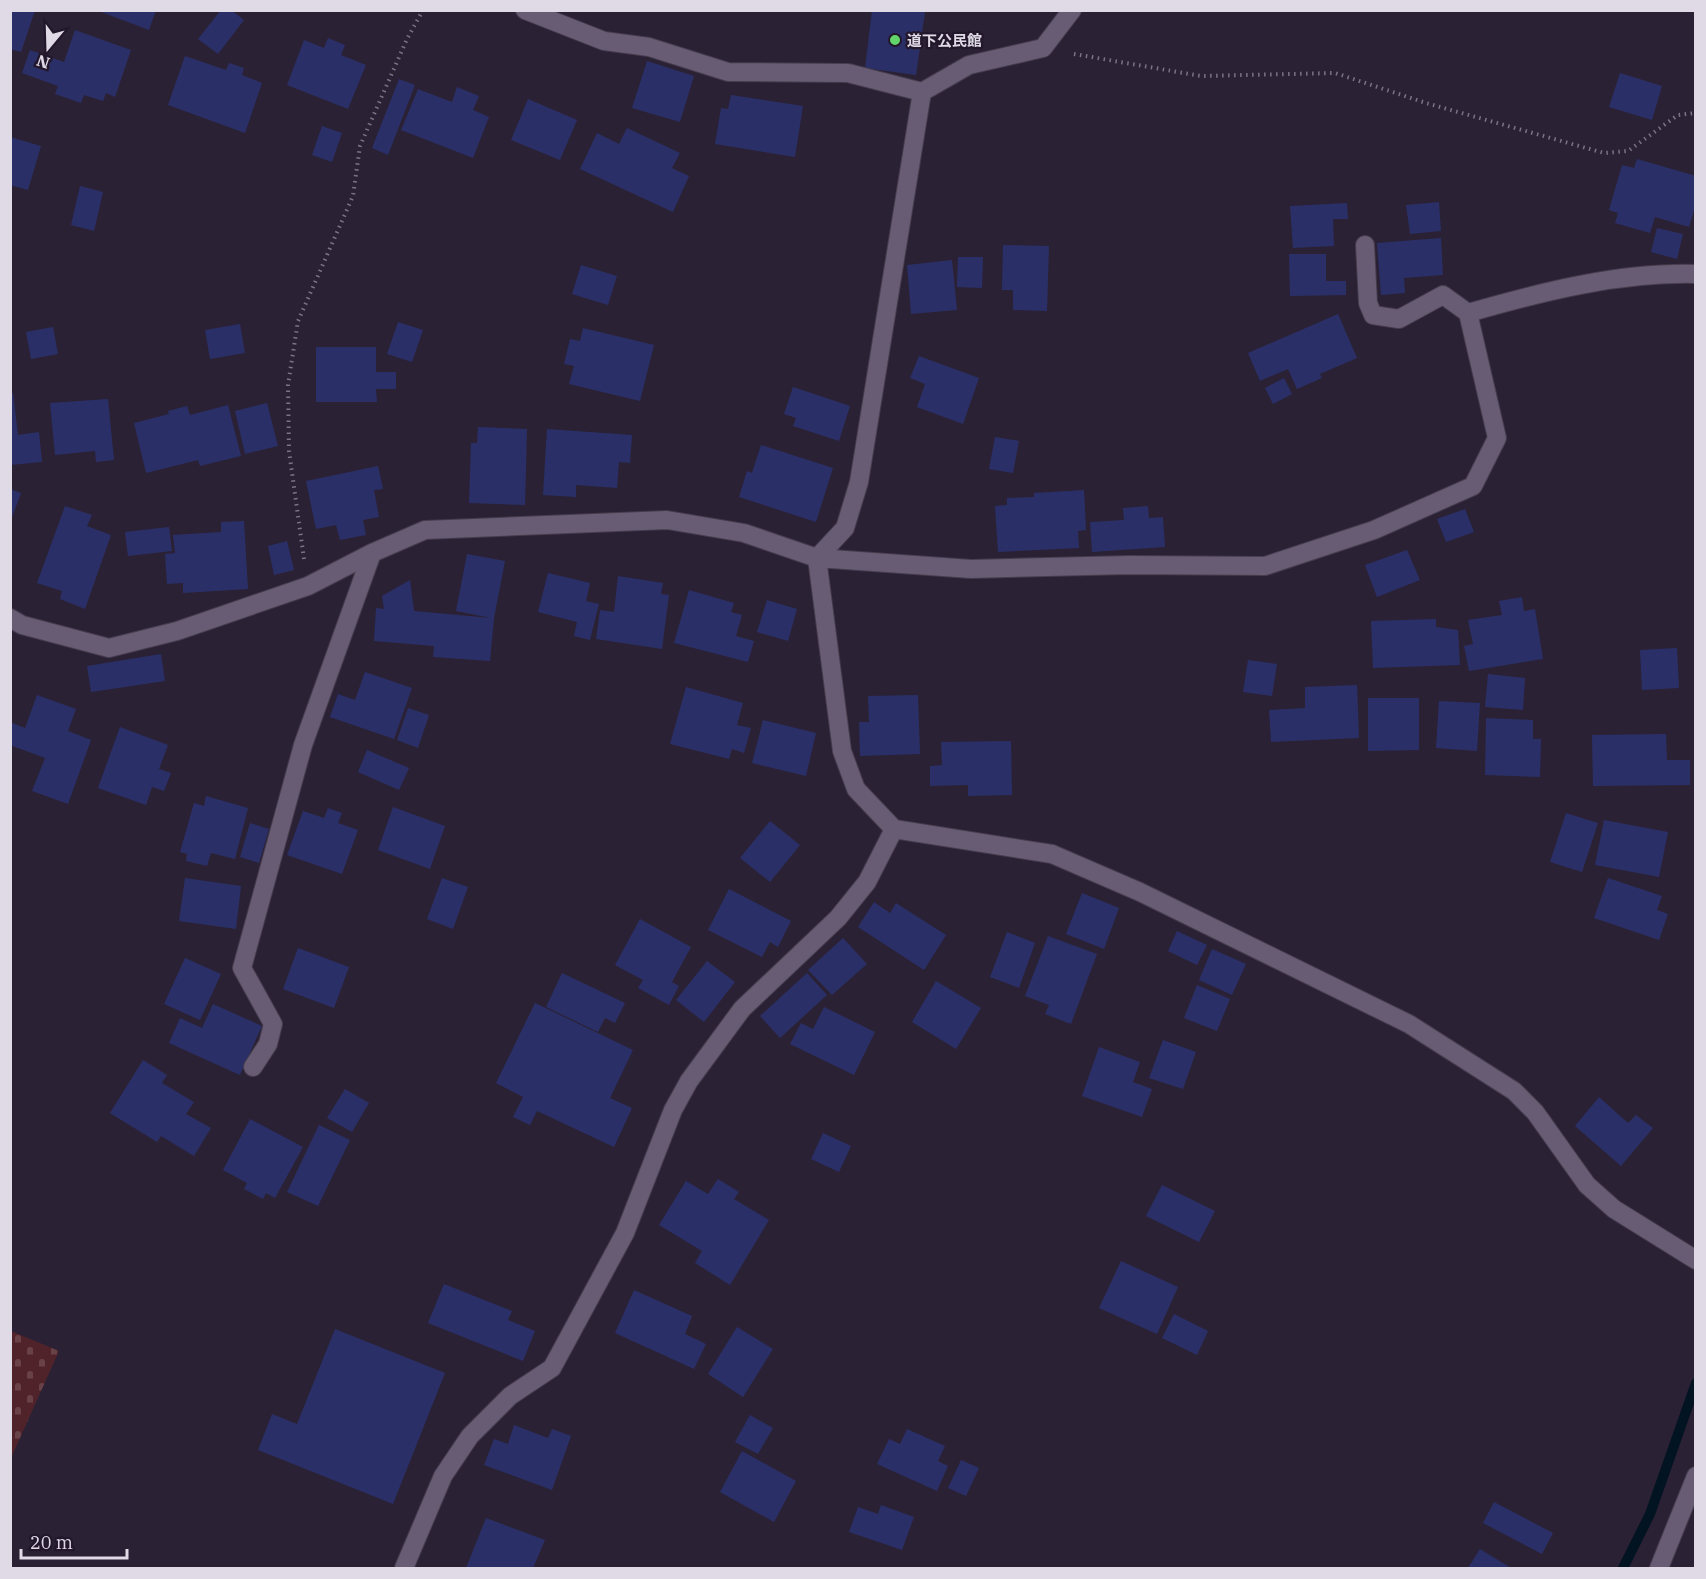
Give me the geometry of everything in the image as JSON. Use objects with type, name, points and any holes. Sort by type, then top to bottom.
[{"type":"street","points":[[525,10],[604,40],[649,47],[728,72],[848,73],[922,92],[969,65],[1043,48],[1072,10]]},
{"type":"street","points":[[922,92],[859,482],[844,528],[817,558],[842,751],[856,789],[894,829],[1052,854],[1140,892],[1409,1024],[1514,1091],[1535,1112],[1587,1185],[1614,1209],[1695,1260]]},
{"type":"street","points":[[10,618],[22,625],[109,648],[177,631],[308,586],[372,553],[425,530],[667,520],[744,533],[817,558],[971,569],[1129,565],[1265,566],[1374,530],[1473,486],[1497,438],[1468,313],[1443,295],[1399,319],[1373,315],[1368,303],[1365,245]]},
{"type":"street","points":[[1468,313],[1540,292],[1669,273],[1695,274]]},
{"type":"street","points":[[253,1067],[268,1044],[273,1024],[242,968],[303,745],[372,553]]},
{"type":"street","points":[[404,1569],[443,1476],[470,1436],[510,1396],[552,1368],[625,1233],[673,1110],[689,1081],[742,1009],[838,918],[867,882],[894,829]]},
{"type":"street","points":[[1659,1569],[1695,1476]]},
{"type":"path","points":[[308,586],[289,451],[288,385],[298,321],[353,196],[360,146],[407,39],[423,10]]},
{"type":"path","points":[[1043,48],[1202,76],[1335,73],[1426,103],[1604,153],[1628,151],[1678,115],[1695,113]]},
{"type":"green space","points":[[11,1331],[59,1351],[11,1458]]},
{"type":"building","points":[[10,10],[35,10],[21,52],[10,49]]},
{"type":"building","points":[[96,10],[156,10],[149,30]]},
{"type":"building","points":[[221,10],[231,10],[244,20],[218,54],[198,39]]},
{"type":"building","name":"道下公民館","points":[[872,10],[925,12],[916,75],[865,68]]},
{"type":"building","points":[[75,30],[131,50],[115,97],[106,93],[103,101],[84,95],[81,103],[55,94],[58,86],[22,73],[30,50],[64,62]]},
{"type":"building","points":[[328,38],[345,45],[341,55],[366,65],[348,109],[287,85],[304,40],[324,48]]},
{"type":"building","points":[[185,56],[226,70],[229,63],[244,68],[242,75],[262,83],[245,133],[168,105]]},
{"type":"building","points":[[647,61],[694,76],[680,122],[632,108]]},
{"type":"building","points":[[1620,73],[1662,86],[1652,120],[1609,107]]},
{"type":"building","points":[[399,79],[415,85],[388,155],[372,148]]},
{"type":"building","points":[[457,87],[479,96],[473,110],[489,117],[473,158],[401,130],[418,89],[452,102]]},
{"type":"building","points":[[731,95],[803,106],[795,157],[715,144],[721,108],[728,109]]},
{"type":"building","points":[[528,99],[577,120],[560,160],[511,140]]},
{"type":"building","points":[[322,126],[342,133],[332,162],[312,155]]},
{"type":"building","points":[[627,128],[680,153],[672,168],[689,176],[673,212],[580,169],[597,133],[619,144]]},
{"type":"building","points":[[10,137],[41,146],[28,190],[10,185]]},
{"type":"building","points":[[1637,159],[1696,176],[1696,204],[1689,227],[1655,217],[1650,233],[1615,223],[1618,213],[1609,210],[1622,165],[1634,168]]},
{"type":"building","points":[[80,186],[103,192],[94,231],[71,225]]},
{"type":"building","points":[[1439,202],[1441,231],[1410,234],[1406,205]]},
{"type":"building","points":[[1347,203],[1348,219],[1333,219],[1334,246],[1293,248],[1290,206]]},
{"type":"building","points":[[1657,228],[1683,234],[1677,259],[1651,252]]},
{"type":"building","points":[[1441,238],[1443,275],[1404,278],[1405,293],[1381,295],[1377,243]]},
{"type":"building","points":[[1003,245],[1049,246],[1047,311],[1013,310],[1013,290],[1002,290]]},
{"type":"building","points":[[1289,254],[1326,254],[1326,281],[1346,281],[1346,295],[1290,296]]},
{"type":"building","points":[[958,257],[983,257],[982,288],[957,287]]},
{"type":"building","points":[[952,260],[957,310],[911,314],[907,265]]},
{"type":"building","points":[[581,265],[617,276],[608,305],[572,294]]},
{"type":"building","points":[[1338,314],[1357,358],[1320,374],[1322,378],[1297,389],[1288,369],[1260,381],[1248,353]]},
{"type":"building","points":[[398,322],[423,330],[412,362],[387,354]]},
{"type":"building","points":[[240,324],[245,353],[210,359],[205,330]]},
{"type":"building","points":[[53,327],[58,354],[31,359],[26,332]]},
{"type":"building","points":[[583,328],[654,345],[640,401],[569,384],[574,366],[564,364],[570,339],[580,341]]},
{"type":"building","points":[[316,347],[376,347],[376,372],[396,372],[396,389],[376,389],[377,402],[316,402]]},
{"type":"building","points":[[919,356],[979,378],[963,424],[917,407],[925,384],[910,378]]},
{"type":"building","points":[[1284,378],[1292,394],[1273,404],[1265,388]]},
{"type":"building","points":[[793,387],[850,406],[839,441],[793,426],[796,418],[784,414]]},
{"type":"building","points":[[13,393],[18,435],[39,432],[42,462],[10,465],[10,394]]},
{"type":"building","points":[[108,399],[114,460],[96,462],[95,451],[55,455],[50,403]]},
{"type":"building","points":[[267,403],[278,446],[245,454],[235,411]]},
{"type":"building","points":[[228,405],[241,456],[200,466],[198,460],[146,473],[134,423],[169,414],[168,411],[187,406],[190,415]]},
{"type":"building","points":[[478,427],[527,429],[525,505],[469,503],[471,443],[477,443]]},
{"type":"building","points":[[547,429],[632,435],[630,463],[619,462],[617,488],[576,485],[576,497],[543,495]]},
{"type":"building","points":[[995,437],[1019,441],[1013,473],[989,469]]},
{"type":"building","points":[[761,445],[833,468],[816,522],[739,497],[747,471],[752,473]]},
{"type":"building","points":[[378,466],[383,489],[374,490],[379,517],[363,520],[366,535],[340,540],[336,525],[316,529],[306,481]]},
{"type":"building","points":[[10,489],[21,493],[11,520],[10,520]]},
{"type":"building","points":[[1084,490],[1086,530],[1078,531],[1079,548],[998,552],[995,506],[1007,505],[1007,498],[1034,497],[1034,493]]},
{"type":"building","points":[[65,506],[92,515],[87,526],[111,535],[85,609],[60,599],[62,591],[37,583]]},
{"type":"building","points":[[1148,506],[1149,518],[1163,517],[1165,547],[1092,552],[1090,522],[1124,520],[1123,508]]},
{"type":"building","points":[[1465,509],[1474,532],[1446,542],[1437,519]]},
{"type":"building","points":[[244,521],[248,589],[183,593],[183,583],[167,584],[165,554],[175,553],[173,535],[221,532],[221,522]]},
{"type":"building","points":[[169,527],[172,551],[128,556],[125,532]]},
{"type":"building","points":[[287,541],[294,570],[274,575],[268,546]]},
{"type":"building","points":[[1407,550],[1420,580],[1377,597],[1365,565]]},
{"type":"building","points":[[467,554],[505,561],[494,618],[490,661],[433,657],[434,646],[374,641],[376,608],[384,609],[382,596],[410,580],[414,611],[491,618],[456,611]]},
{"type":"building","points":[[548,573],[590,583],[586,601],[599,604],[590,640],[574,636],[577,622],[538,612]]},
{"type":"building","points":[[618,576],[663,583],[661,594],[669,595],[662,649],[596,639],[600,610],[614,612]]},
{"type":"building","points":[[689,590],[734,603],[731,612],[742,615],[736,636],[754,641],[748,662],[674,643]]},
{"type":"building","points":[[1522,597],[1524,611],[1535,609],[1543,659],[1469,671],[1464,646],[1473,644],[1468,620],[1502,615],[1499,601]]},
{"type":"building","points":[[767,600],[797,609],[788,641],[757,632]]},
{"type":"building","points":[[1436,619],[1436,627],[1458,630],[1460,665],[1373,668],[1371,621]]},
{"type":"building","points":[[1677,648],[1679,688],[1642,690],[1640,650]]},
{"type":"building","points":[[161,654],[165,681],[91,692],[87,666]]},
{"type":"building","points":[[1248,660],[1277,664],[1272,696],[1243,692]]},
{"type":"building","points":[[365,672],[412,688],[394,739],[330,717],[338,694],[355,700]]},
{"type":"building","points":[[1488,674],[1525,678],[1523,710],[1485,707]]},
{"type":"building","points":[[1357,685],[1359,738],[1271,742],[1269,710],[1305,708],[1305,687]]},
{"type":"building","points":[[686,687],[743,703],[737,725],[751,728],[744,753],[732,749],[729,759],[670,744]]},
{"type":"building","points":[[37,695],[76,709],[68,731],[91,740],[68,804],[32,791],[45,758],[10,745],[10,722],[25,728]]},
{"type":"building","points":[[918,695],[920,754],[860,756],[859,722],[869,722],[868,696]]},
{"type":"building","points":[[1368,698],[1419,698],[1419,750],[1368,751]]},
{"type":"building","points":[[1439,701],[1480,703],[1477,751],[1436,748]]},
{"type":"building","points":[[408,708],[429,715],[418,748],[397,740]]},
{"type":"building","points":[[1486,718],[1533,720],[1533,739],[1541,739],[1540,777],[1485,775]]},
{"type":"building","points":[[763,720],[816,733],[806,776],[752,763]]},
{"type":"building","points":[[120,727],[168,745],[159,769],[171,773],[164,791],[152,787],[146,805],[98,788]]},
{"type":"building","points":[[1666,734],[1667,760],[1690,760],[1690,785],[1593,786],[1592,735]]},
{"type":"building","points":[[1011,741],[1012,795],[968,796],[968,785],[930,786],[930,766],[942,765],[941,742]]},
{"type":"building","points":[[367,750],[409,768],[399,790],[358,772]]},
{"type":"building","points":[[206,796],[248,808],[235,859],[211,853],[207,866],[186,861],[187,854],[180,852],[194,803],[204,806]]},
{"type":"building","points":[[393,807],[445,826],[430,869],[378,850]]},
{"type":"building","points":[[328,808],[342,813],[338,823],[358,830],[342,874],[287,855],[303,811],[324,818]]},
{"type":"building","points":[[1566,813],[1598,823],[1582,872],[1550,862]]},
{"type":"building","points":[[1604,820],[1668,832],[1659,877],[1595,865]]},
{"type":"building","points":[[770,821],[800,845],[770,882],[740,858]]},
{"type":"building","points":[[250,823],[269,829],[259,863],[240,857]]},
{"type":"building","points":[[185,878],[241,886],[236,929],[179,921]]},
{"type":"building","points":[[442,878],[468,887],[453,929],[427,919]]},
{"type":"building","points":[[1608,878],[1662,896],[1657,910],[1668,914],[1659,940],[1594,918]]},
{"type":"building","points":[[729,889],[791,921],[778,947],[770,942],[762,957],[708,930]]},
{"type":"building","points":[[1082,893],[1119,908],[1104,949],[1066,934]]},
{"type":"building","points":[[874,902],[890,913],[896,903],[946,935],[924,970],[858,927]]},
{"type":"building","points":[[640,919],[691,947],[672,982],[679,986],[669,1005],[638,988],[643,980],[615,965]]},
{"type":"building","points":[[1177,931],[1207,945],[1197,965],[1168,951]]},
{"type":"building","points":[[1007,932],[1035,943],[1019,988],[990,977]]},
{"type":"building","points":[[1048,936],[1097,954],[1071,1024],[1045,1014],[1049,1005],[1025,996]]},
{"type":"building","points":[[843,938],[867,964],[832,995],[808,970]]},
{"type":"building","points":[[298,948],[349,967],[334,1008],[283,989]]},
{"type":"building","points":[[1212,949],[1246,964],[1232,995],[1199,980]]},
{"type":"building","points":[[185,958],[221,974],[200,1020],[164,1004]]},
{"type":"building","points":[[707,961],[735,982],[704,1022],[676,1000]]},
{"type":"building","points":[[562,973],[625,1003],[615,1023],[605,1018],[598,1032],[546,1007]]},
{"type":"building","points":[[807,973],[827,995],[780,1038],[760,1016]]},
{"type":"building","points":[[936,981],[981,1008],[956,1049],[912,1022]]},
{"type":"building","points":[[1197,985],[1230,999],[1217,1031],[1184,1018]]},
{"type":"building","points":[[535,1003],[633,1050],[610,1098],[632,1108],[614,1147],[537,1111],[530,1125],[513,1117],[523,1097],[496,1083]]},
{"type":"building","points":[[213,1004],[262,1026],[240,1075],[169,1043],[180,1018],[202,1028]]},
{"type":"building","points":[[824,1007],[875,1032],[854,1075],[790,1044],[801,1023],[813,1029]]},
{"type":"building","points":[[1163,1040],[1196,1052],[1183,1089],[1149,1078]]},
{"type":"building","points":[[1099,1047],[1140,1062],[1133,1082],[1152,1089],[1142,1117],[1082,1096]]},
{"type":"building","points":[[143,1060],[167,1075],[162,1083],[194,1102],[186,1114],[211,1128],[194,1156],[161,1136],[157,1142],[110,1113]]},
{"type":"building","points":[[345,1089],[369,1103],[352,1132],[327,1118]]},
{"type":"building","points":[[1599,1097],[1628,1123],[1636,1115],[1653,1128],[1621,1166],[1575,1126]]},
{"type":"building","points":[[250,1119],[303,1147],[275,1198],[266,1193],[263,1199],[244,1189],[247,1183],[223,1170]]},
{"type":"building","points":[[319,1125],[350,1140],[318,1206],[287,1192]]},
{"type":"building","points":[[823,1133],[851,1146],[839,1172],[811,1159]]},
{"type":"building","points":[[718,1179],[739,1192],[734,1199],[769,1220],[730,1285],[695,1263],[702,1251],[659,1225],[686,1181],[708,1194]]},
{"type":"building","points":[[1162,1185],[1215,1211],[1199,1242],[1146,1216]]},
{"type":"building","points":[[1121,1261],[1178,1287],[1157,1334],[1099,1308]]},
{"type":"building","points":[[444,1284],[512,1311],[508,1320],[535,1331],[523,1361],[428,1323]]},
{"type":"building","points":[[634,1290],[692,1316],[685,1334],[706,1344],[694,1369],[615,1333]]},
{"type":"building","points":[[1174,1314],[1208,1331],[1197,1355],[1162,1338]]},
{"type":"building","points":[[737,1327],[773,1349],[743,1397],[708,1374]]},
{"type":"building","points":[[335,1329],[445,1373],[393,1504],[258,1450],[272,1414],[297,1424]]},
{"type":"building","points":[[750,1415],[773,1428],[758,1454],[735,1442]]},
{"type":"building","points":[[514,1425],[548,1438],[552,1429],[571,1436],[552,1490],[484,1465],[494,1439],[508,1444]]},
{"type":"building","points":[[907,1429],[945,1446],[938,1461],[948,1466],[937,1491],[877,1464],[889,1439],[900,1444]]},
{"type":"building","points":[[742,1451],[796,1481],[774,1522],[720,1492]]},
{"type":"building","points":[[961,1460],[979,1468],[966,1496],[948,1488]]},
{"type":"building","points":[[1494,1502],[1553,1533],[1542,1554],[1483,1523]]},
{"type":"building","points":[[881,1505],[914,1517],[902,1550],[849,1532],[858,1507],[878,1514]]},
{"type":"building","points":[[486,1518],[545,1540],[533,1568],[466,1568]]},
{"type":"building","points":[[1480,1549],[1511,1568],[1468,1568]]},
{"type":"waterway","points":[[1623,1568],[1650,1514],[1696,1383]]},
{"type":"place","name":"道下公民館","points":[[895,40]]}]
